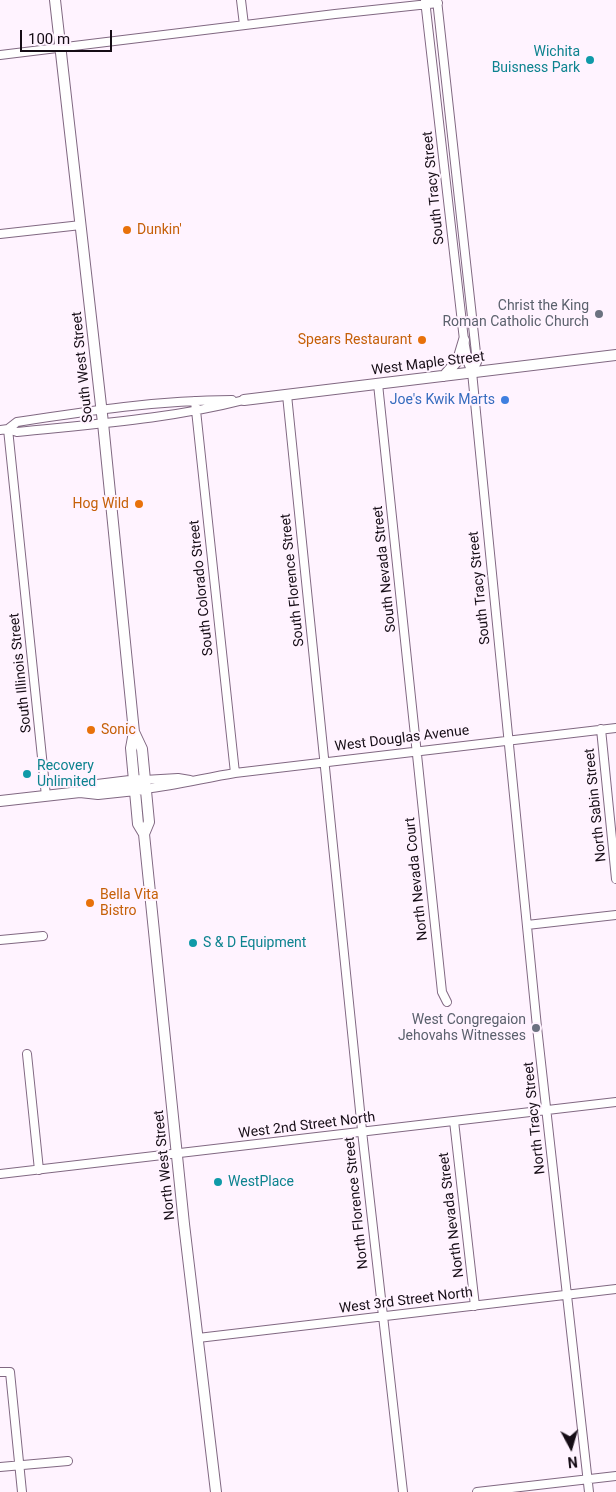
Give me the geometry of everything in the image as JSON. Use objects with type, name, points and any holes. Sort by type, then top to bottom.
[{"type":"main road","name":"South West Street","points":[[55,0],[103,423],[134,732],[142,749],[140,785]]},
{"type":"main road","points":[[444,376],[458,360],[464,340]]},
{"type":"main road","name":"West Maple Street","points":[[244,400],[616,355]]},
{"type":"main road","name":"West Douglas Avenue","points":[[0,801],[80,792],[98,794],[140,785]]},
{"type":"main road","name":"North West Street","points":[[140,785],[149,822],[144,834],[177,1154],[216,1492]]},
{"type":"street","points":[[241,0],[244,25]]},
{"type":"street","name":"South Tracy Street","points":[[426,2],[464,340],[468,364],[472,372],[508,740]]},
{"type":"street","points":[[0,55],[437,2]]},
{"type":"street","name":"South Tracy Street","points":[[437,2],[476,357],[472,372]]},
{"type":"street","points":[[0,234],[81,225]]},
{"type":"street","name":"South Nevada Street","points":[[378,384],[417,751]]},
{"type":"street","name":"South Florence Street","points":[[287,394],[323,762]]},
{"type":"street","name":"West Maple Street","points":[[4,429],[17,422],[101,409],[195,400],[244,400]]},
{"type":"street","name":"South Colorado Street","points":[[195,400],[235,772]]},
{"type":"street","name":"West Maple Street","points":[[4,429],[17,432],[196,412],[244,400]]},
{"type":"street","points":[[148,405],[150,417]]},
{"type":"street","name":"South Illinois Street","points":[[4,429],[46,796]]},
{"type":"street","name":"West Douglas Avenue","points":[[140,785],[178,785],[192,780],[235,772],[616,728]]},
{"type":"street","name":"North Sabin Street","points":[[600,730],[616,879]]},
{"type":"street","name":"North Tracy Street","points":[[508,740],[566,1295],[589,1492]]},
{"type":"street","name":"North Nevada Court","points":[[417,751],[442,992],[447,1002]]},
{"type":"street","name":"North Florence Street","points":[[323,762],[382,1316],[403,1492]]},
{"type":"street","points":[[527,925],[616,915]]},
{"type":"street","points":[[0,940],[43,936]]},
{"type":"street","points":[[27,1054],[39,1170]]},
{"type":"street","name":"West 2nd Street North","points":[[0,1174],[616,1102]]},
{"type":"street","name":"North Nevada Street","points":[[454,1121],[475,1306]]},
{"type":"street","name":"West 3rd Street North","points":[[198,1338],[616,1289]]},
{"type":"street","points":[[0,1372],[10,1372],[22,1492]]},
{"type":"street","points":[[0,1468],[68,1461]]},
{"type":"street","points":[[477,1492],[616,1476]]},
{"type":"place","name":"Wichita Buisness Park","points":[[590,60]]},
{"type":"place","name":"Dunkin'","points":[[127,230]]},
{"type":"place","name":"Christ the King Roman Catholic Church","points":[[599,314]]},
{"type":"place","name":"Spears Restaurant","points":[[422,340]]},
{"type":"place","name":"Joe's Kwik Marts","points":[[505,400]]},
{"type":"place","name":"Hog Wild","points":[[139,504]]},
{"type":"place","name":"Sonic","points":[[91,730]]},
{"type":"place","name":"Recovery Unlimited","points":[[27,774]]},
{"type":"place","name":"Bella Vita Bistro","points":[[90,903]]},
{"type":"place","name":"S & D Equipment","points":[[193,943]]},
{"type":"place","name":"West Congregaion Jehovahs Witnesses","points":[[536,1028]]},
{"type":"place","name":"WestPlace","points":[[218,1182]]}]
